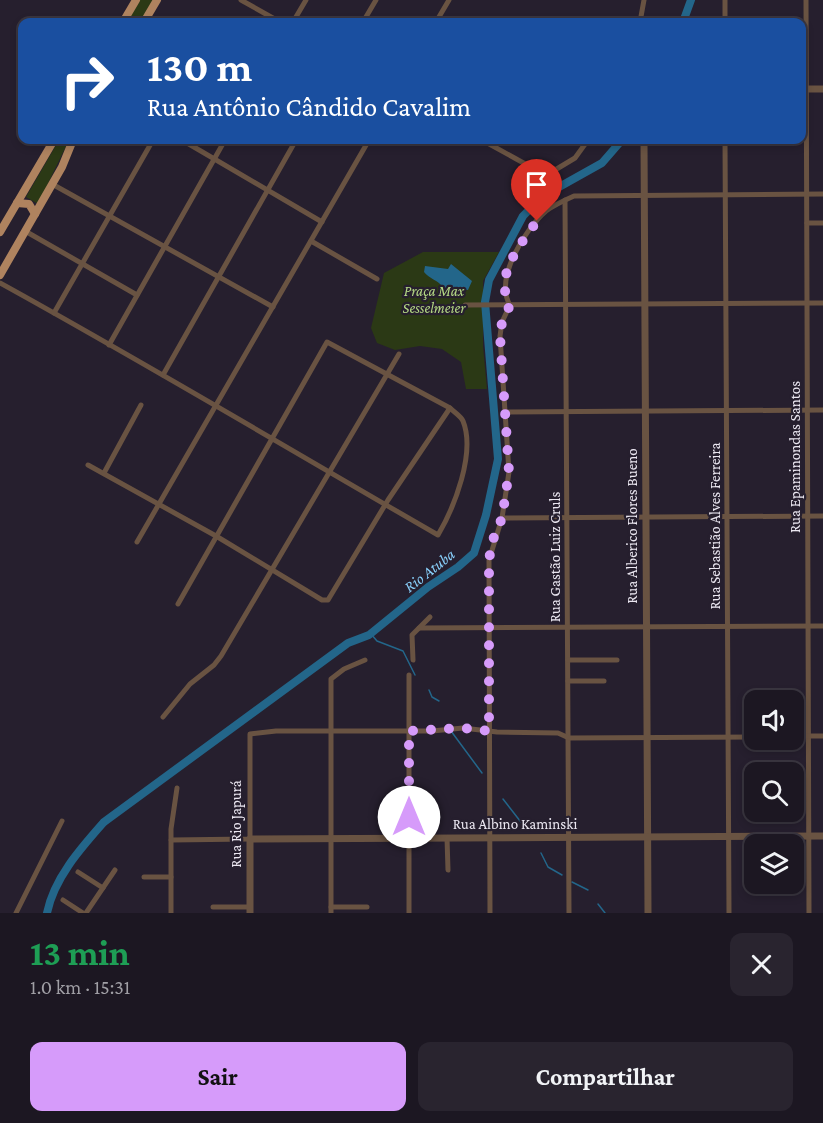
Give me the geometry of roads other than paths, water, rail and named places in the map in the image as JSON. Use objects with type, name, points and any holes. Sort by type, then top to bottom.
[{"type":"main road","points":[[125,18],[136,0]]},
{"type":"main road","points":[[146,18],[157,0]]},
{"type":"main road","points":[[0,232],[52,144]]},
{"type":"main road","points":[[0,274],[52,184],[71,144]]},
{"type":"main road","points":[[17,203],[29,204],[35,214]]},
{"type":"street","points":[[241,0],[273,18]]},
{"type":"street","points":[[295,18],[306,0]]},
{"type":"street","points":[[365,18],[376,0]]},
{"type":"street","points":[[438,18],[449,0]]},
{"type":"street","points":[[641,18],[644,0]]},
{"type":"street","points":[[724,0],[725,18]]},
{"type":"street","name":"Rua Epaminondas Santos","points":[[806,0],[806,18]]},
{"type":"street","points":[[806,89],[823,89]]},
{"type":"street","points":[[54,313],[151,144]]},
{"type":"street","points":[[189,144],[322,222]]},
{"type":"street","points":[[109,345],[223,144]]},
{"type":"street","points":[[163,375],[294,144]]},
{"type":"street","points":[[137,542],[367,144]]},
{"type":"street","points":[[489,144],[538,171],[550,173],[575,158],[585,144]]},
{"type":"street","name":"Rua Alberico Flores Bueno","points":[[644,144],[648,913]]},
{"type":"street","name":"Rua Sebastião Alves Ferreira","points":[[725,144],[729,913]]},
{"type":"street","name":"Rua Epaminondas Santos","points":[[805,144],[809,913]]},
{"type":"street","points":[[52,184],[163,248],[273,307]]},
{"type":"street","points":[[490,913],[490,555],[502,518],[509,472],[500,329],[510,305],[504,286],[511,262],[541,216],[565,200],[579,195],[823,194]]},
{"type":"street","name":"Rua Gastão Luiz Cruls","points":[[565,200],[569,913]]},
{"type":"street","points":[[807,223],[823,223]]},
{"type":"street","points":[[26,231],[137,296]]},
{"type":"street","points":[[310,241],[377,279]]},
{"type":"street","points":[[0,283],[163,375],[215,407],[272,440],[328,471],[438,535],[446,522],[463,476],[466,439],[463,420],[450,408],[327,342],[272,440],[178,604]]},
{"type":"street","points":[[465,305],[823,303]]},
{"type":"street","points":[[163,717],[183,691],[214,665],[221,656],[399,354]]},
{"type":"street","points":[[104,473],[141,405]]},
{"type":"street","points":[[88,465],[216,536],[322,600],[328,600],[384,504],[450,408]]},
{"type":"street","points":[[505,412],[823,410]]},
{"type":"street","points":[[502,518],[823,516]]},
{"type":"street","points":[[413,660],[412,638],[430,616]]},
{"type":"street","points":[[419,628],[823,626]]},
{"type":"street","points":[[364,660],[338,672],[331,679],[331,910],[367,907]]},
{"type":"street","points":[[568,660],[617,660]]},
{"type":"street","points":[[409,675],[409,913]]},
{"type":"street","points":[[568,681],[604,681]]},
{"type":"street","points":[[331,731],[463,728],[558,733],[569,738],[744,737]]},
{"type":"street","name":"Rua Rio Japurá","points":[[250,910],[250,734],[331,731]]},
{"type":"street","points":[[804,736],[823,736]]},
{"type":"street","points":[[171,913],[171,840],[177,788]]},
{"type":"street","points":[[16,913],[62,821]]},
{"type":"street","name":"Rua Albino Kaminski","points":[[171,840],[823,836]]},
{"type":"street","points":[[447,838],[448,870]]},
{"type":"street","points":[[63,900],[84,913],[115,870]]},
{"type":"street","points":[[78,872],[103,888]]},
{"type":"street","points":[[144,877],[171,877]]},
{"type":"street","points":[[213,907],[250,910]]},
{"type":"water","points":[[451,264],[472,281],[468,290],[443,288],[424,272],[425,266],[448,269]]},
{"type":"waterway","name":"Rio Atuba","points":[[684,18],[691,0]]},
{"type":"waterway","name":"Rio Atuba","points":[[47,913],[62,876],[104,822],[348,643],[369,635],[474,553],[486,515],[498,459],[485,302],[489,280],[523,216],[543,196],[602,163],[619,144]]},
{"type":"waterway","points":[[371,634],[377,641],[403,651],[415,675]]},
{"type":"waterway","points":[[429,690],[432,697],[439,701]]},
{"type":"waterway","points":[[451,731],[482,773]]},
{"type":"waterway","points":[[503,799],[524,826]]},
{"type":"waterway","points":[[541,853],[548,867],[562,875]]},
{"type":"waterway","points":[[572,882],[588,890]]},
{"type":"waterway","points":[[598,904],[605,913]]},
{"type":"park label","name":"Praça Max Sesselmeier","points":[[434,300]]}]
